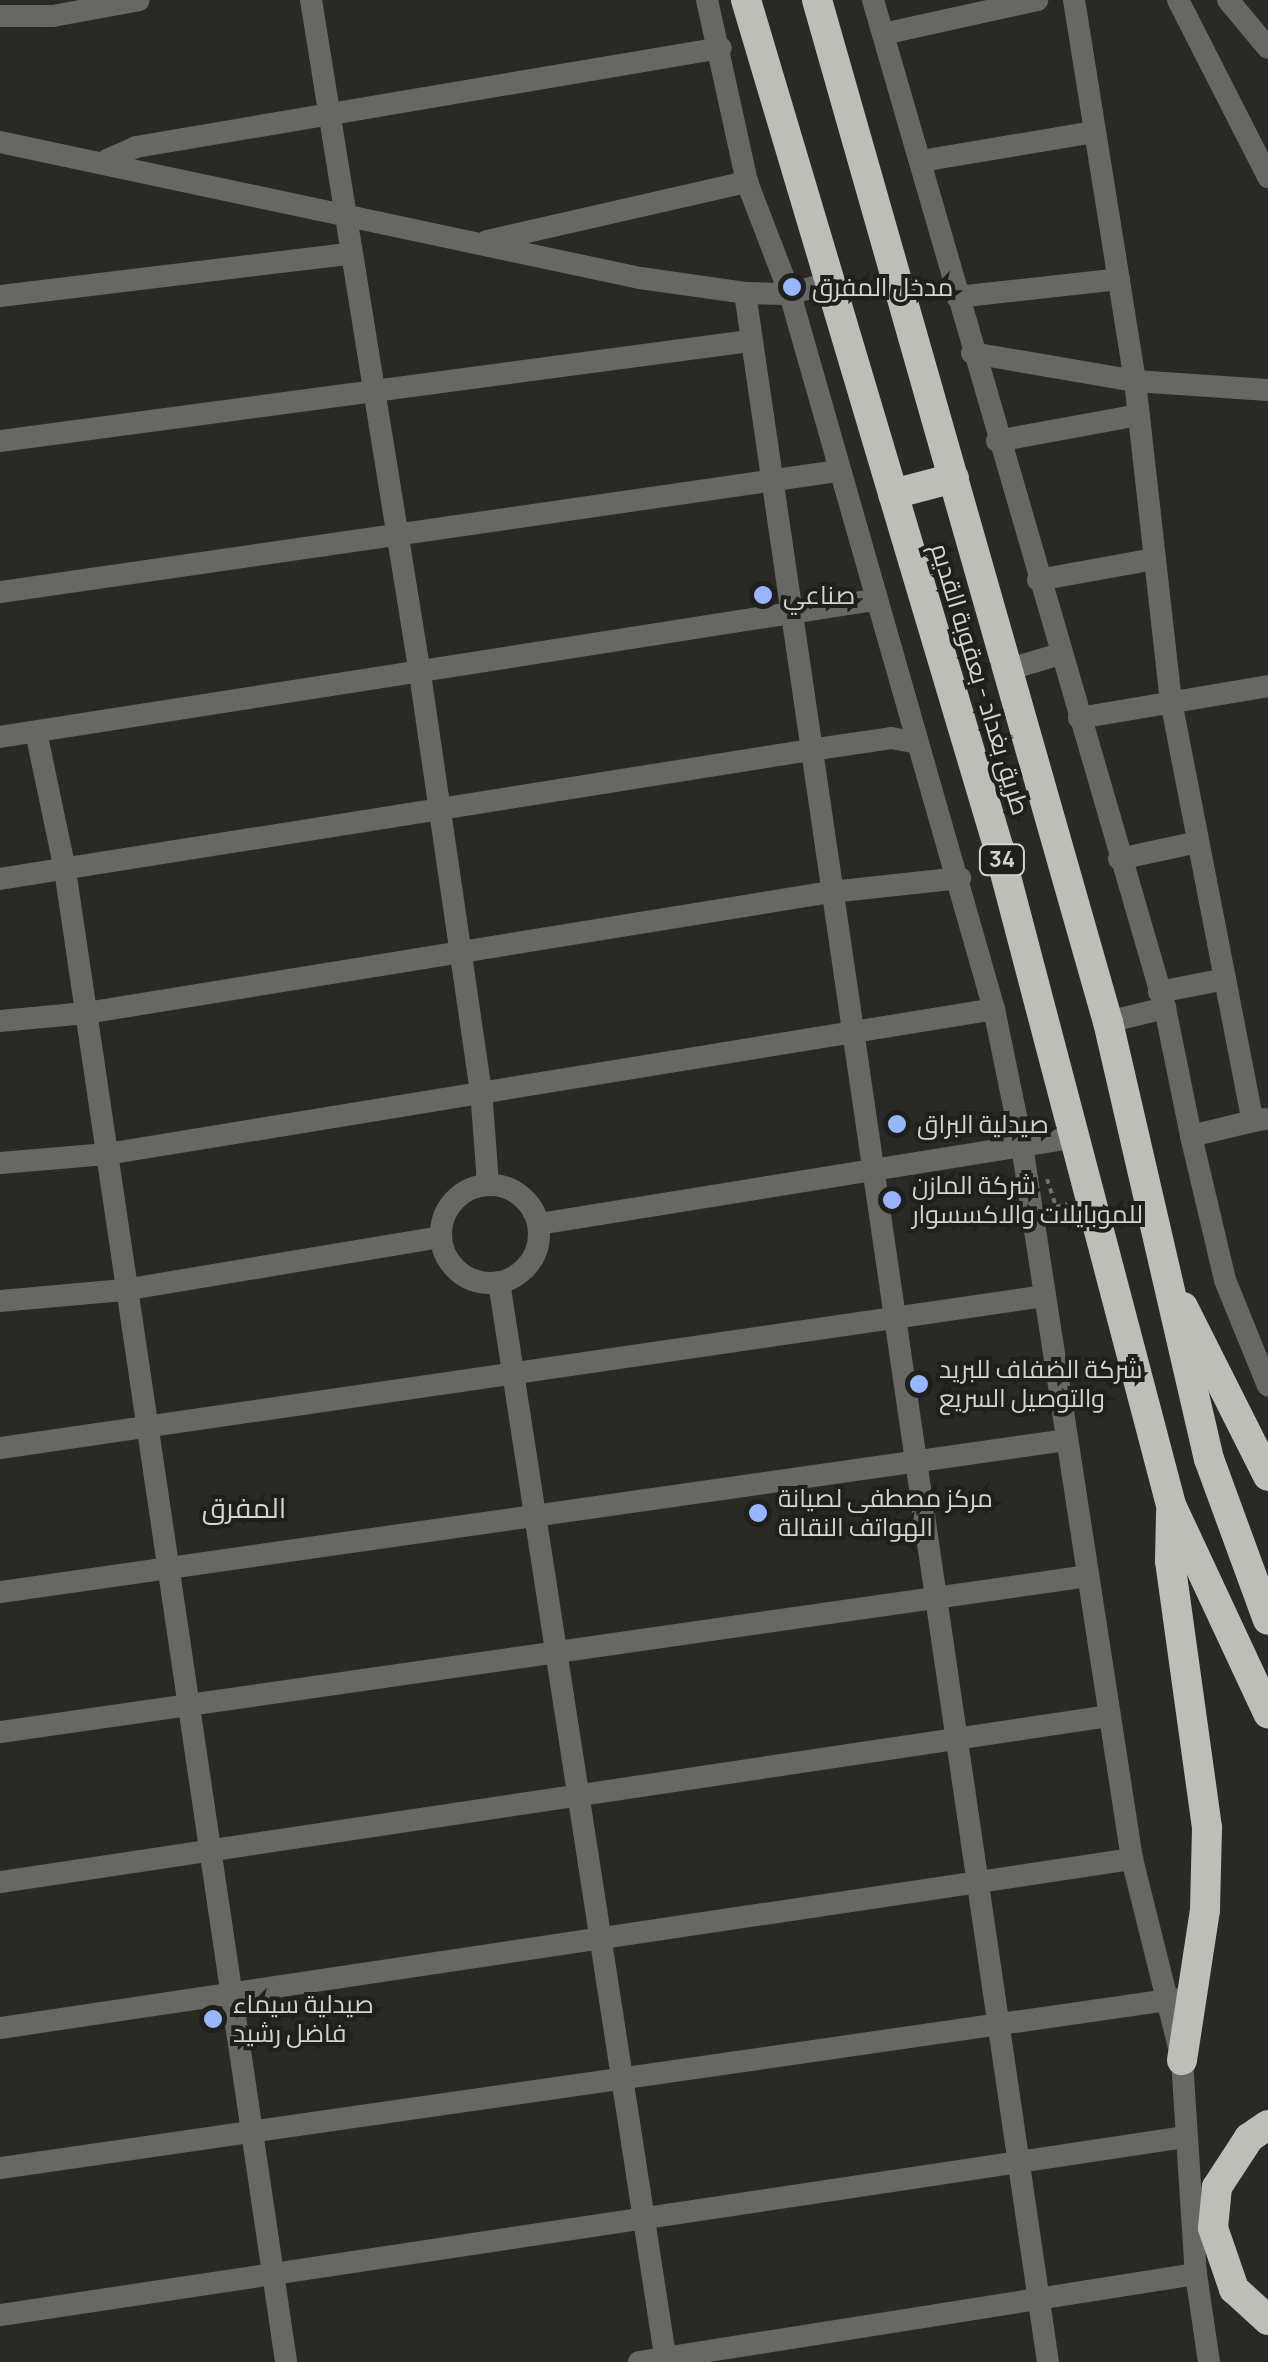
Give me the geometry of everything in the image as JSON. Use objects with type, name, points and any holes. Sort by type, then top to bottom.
[{"type":"highway","name":"طريق بغداد - بعقوبة القديم","points":[[746,0],[998,846],[1070,1138],[1171,1505],[1268,1713]]},
{"type":"highway","name":"طريق بغداد - بعقوبة القديم","points":[[818,0],[1108,1022],[1157,1255],[1209,1460],[1268,1620]]},
{"type":"highway","points":[[893,494],[954,478]]},
{"type":"highway","points":[[1157,1255],[1268,1476]]},
{"type":"highway","points":[[1171,1505],[1170,1561],[1207,1828],[1195,1996],[1182,2060]]},
{"type":"highway","points":[[1268,2125],[1249,2138],[1217,2187],[1213,2228],[1234,2289],[1268,2320]]},
{"type":"street","points":[[0,16],[53,16],[140,0]]},
{"type":"street","points":[[311,0],[371,394],[420,674],[458,954],[482,1090],[488,1184]]},
{"type":"street","points":[[707,0],[721,48],[747,182],[790,294],[913,742],[924,754],[994,1009],[1022,1146],[1132,1860],[1163,2000],[1182,2060],[1196,2274],[1209,2362]]},
{"type":"street","points":[[873,0],[1118,859],[1162,1000],[1224,1280],[1268,1386]]},
{"type":"street","points":[[883,34],[1037,0]]},
{"type":"street","points":[[1074,0],[1135,380],[1170,700],[1225,978],[1260,1120],[1191,1136]]},
{"type":"street","points":[[1178,0],[1268,178]]},
{"type":"street","points":[[1228,0],[1268,48]]},
{"type":"street","points":[[107,160],[136,147],[721,48]]},
{"type":"street","points":[[920,162],[1095,132]]},
{"type":"street","points":[[0,142],[107,160],[344,218],[745,293],[790,294],[830,282]]},
{"type":"street","points":[[477,244],[747,182]]},
{"type":"street","points":[[0,296],[349,254]]},
{"type":"street","points":[[957,297],[1119,279]]},
{"type":"street","points":[[745,293],[870,1170],[1048,2362]]},
{"type":"street","points":[[0,441],[749,341]]},
{"type":"street","points":[[972,353],[1135,380],[1268,390]]},
{"type":"street","points":[[997,440],[1139,416]]},
{"type":"street","points":[[0,592],[838,471]]},
{"type":"street","points":[[1038,580],[1155,559]]},
{"type":"street","points":[[0,737],[874,600]]},
{"type":"street","points":[[1007,670],[1060,654]]},
{"type":"street","points":[[1079,718],[1268,686]]},
{"type":"street","points":[[36,732],[64,870],[86,1013],[124,1290],[170,1568],[286,2362]]},
{"type":"street","points":[[0,879],[437,813],[810,750],[891,738],[913,742]]},
{"type":"street","points":[[1118,859],[1198,842]]},
{"type":"street","points":[[0,1020],[86,1013],[831,892],[960,878]]},
{"type":"street","points":[[1108,1022],[1225,978]]},
{"type":"street","points":[[0,1163],[107,1154],[994,1009]]},
{"type":"street","points":[[539,1224],[1070,1138]]},
{"type":"street","points":[[488,1184],[526,1199],[539,1224],[532,1261],[499,1282],[460,1273],[440,1237],[448,1207],[472,1187],[488,1184]]},
{"type":"street","points":[[0,1301],[124,1290],[440,1237]]},
{"type":"street","points":[[499,1282],[666,2360]]},
{"type":"street","points":[[0,1448],[1045,1296]]},
{"type":"street","points":[[0,1592],[1067,1440]]},
{"type":"street","points":[[0,1732],[1088,1576]]},
{"type":"street","points":[[0,1882],[1110,1716]]},
{"type":"street","points":[[0,2028],[1132,1860]]},
{"type":"street","points":[[0,2168],[1195,1996]]},
{"type":"street","points":[[0,2315],[1186,2137]]},
{"type":"street","points":[[639,2362],[1196,2274]]},
{"type":"path","points":[[1050,1178],[1056,1207]]},
{"type":"place","name":"مدخل المفرق","points":[[792,287]]},
{"type":"place","name":"صناعي","points":[[763,595]]},
{"type":"place","name":"صيدلية البراق","points":[[897,1124]]},
{"type":"place","name":"شركة المازن للموبايلات والاكسسوار","points":[[892,1200]]},
{"type":"place","name":"شركة الضفاف للبريد والتوصيل السريع","points":[[919,1384]]},
{"type":"place","name":"مركز مصطفى لصيانة الهواتف النقالة","points":[[758,1513]]},
{"type":"place","name":"صيدلية سيماء فاضل رشيد","points":[[213,2019]]},
{"type":"district","name":"المفرق","points":[[244,1507]]}]
